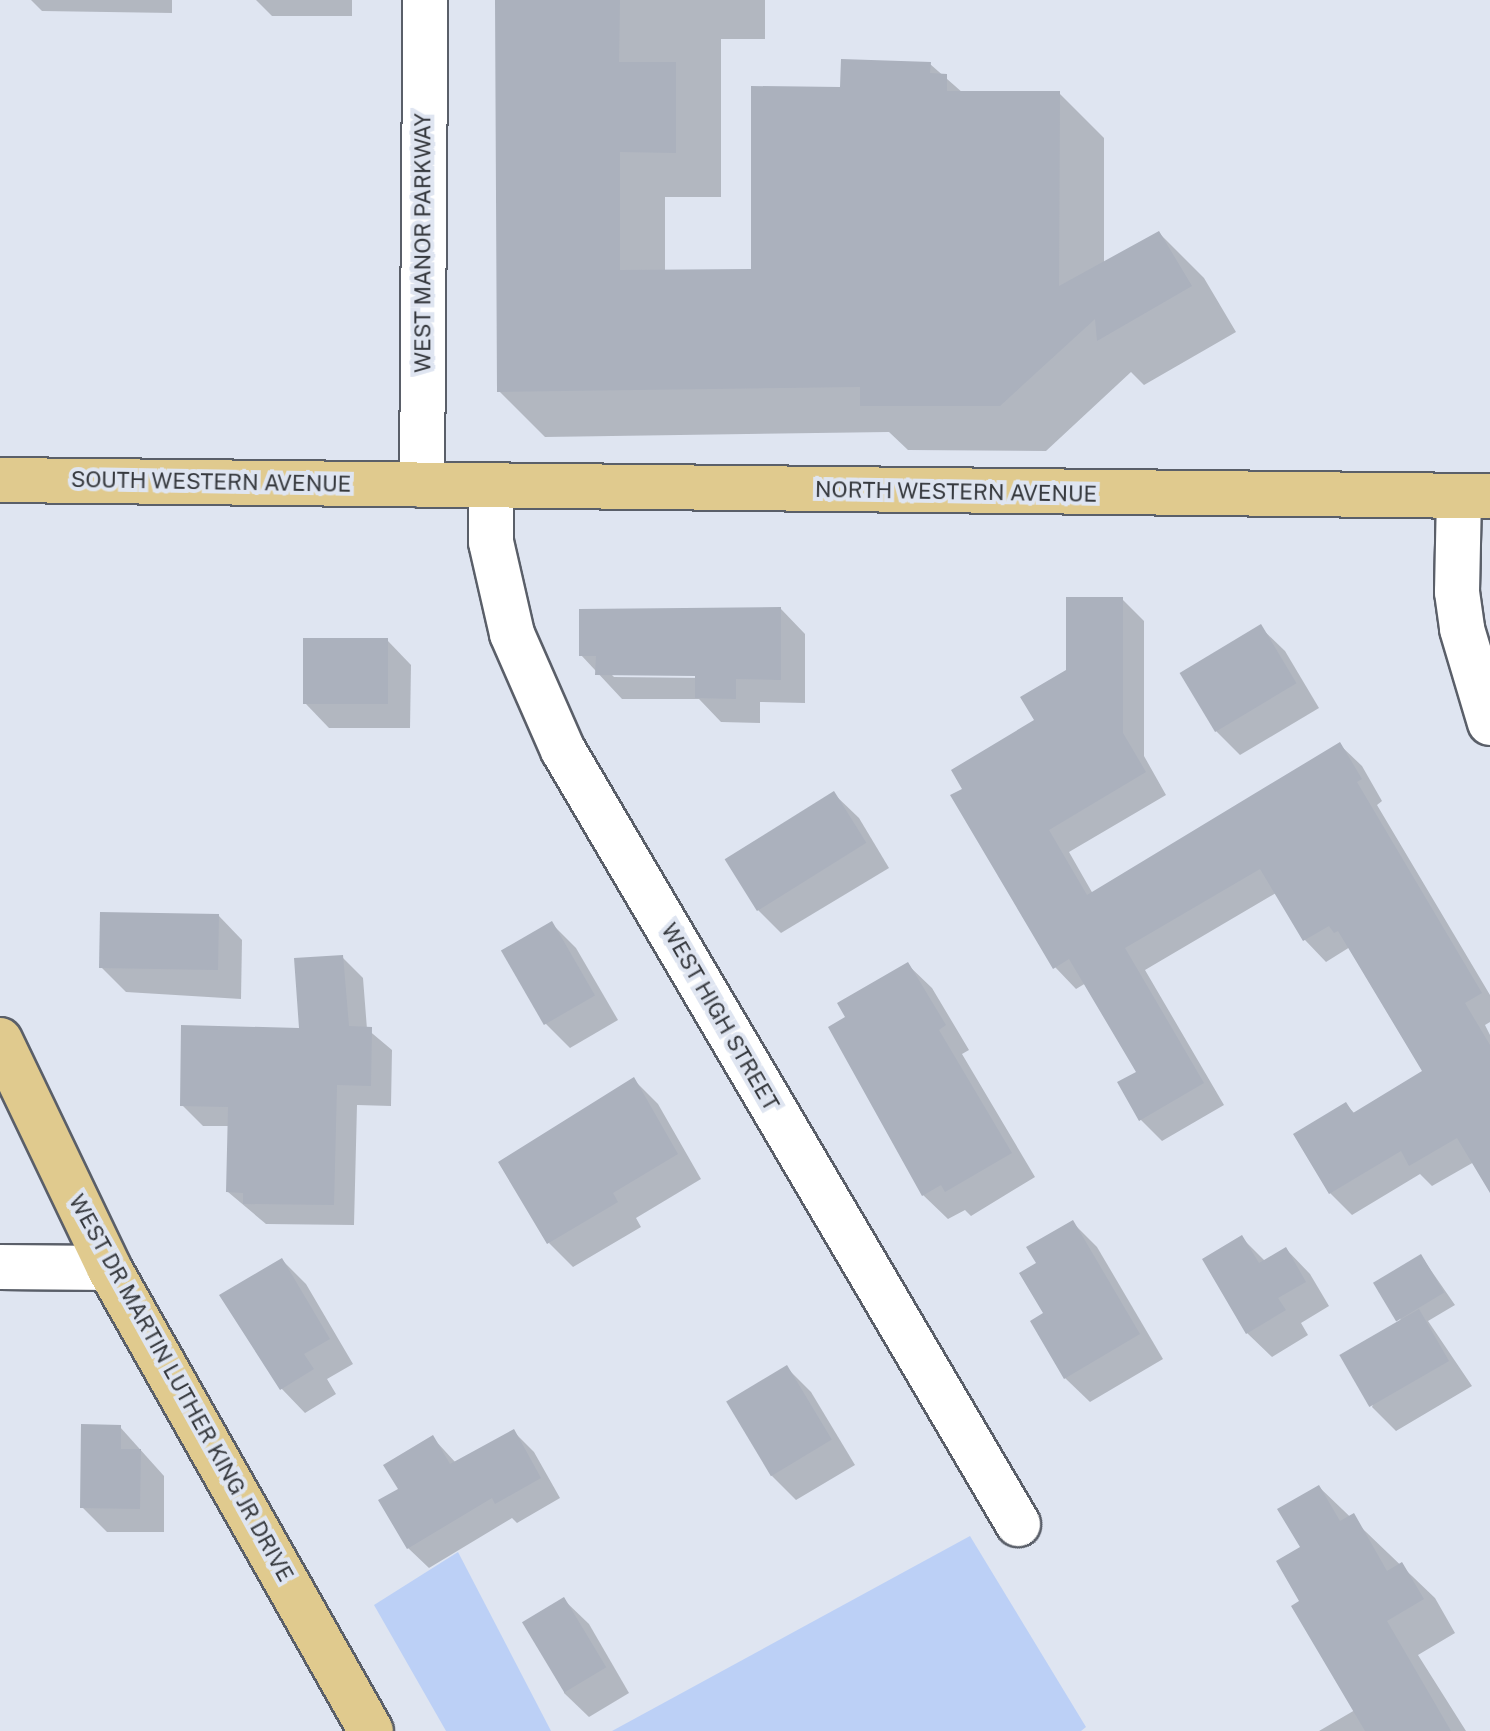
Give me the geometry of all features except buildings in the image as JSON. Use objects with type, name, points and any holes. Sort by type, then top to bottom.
[{"type":"main road","name":"SOUTH WESTERN AVENUE","points":[[0,480],[422,485]]},
{"type":"main road","name":"NORTH WESTERN AVENUE","points":[[422,485],[1475,496]]},
{"type":"main road","name":"WEST DR MARTIN LUTHER KING JR DRIVE","points":[[0,1040],[109,1268],[371,1731]]},
{"type":"street","name":"WEST MANOR PARKWAY","points":[[422,485],[425,0]]},
{"type":"street","name":"WEST HIGH STREET","points":[[491,486],[491,542],[512,634],[563,750],[1018,1524]]},
{"type":"street","points":[[1475,496],[1460,616],[1490,723]]},
{"type":"street","points":[[0,1267],[109,1268]]},
{"type":"shaded area","points":[[970,1536],[1086,1727],[1081,1731],[612,1731]]},
{"type":"shaded area","points":[[458,1552],[551,1731],[446,1731],[374,1605]]}]
